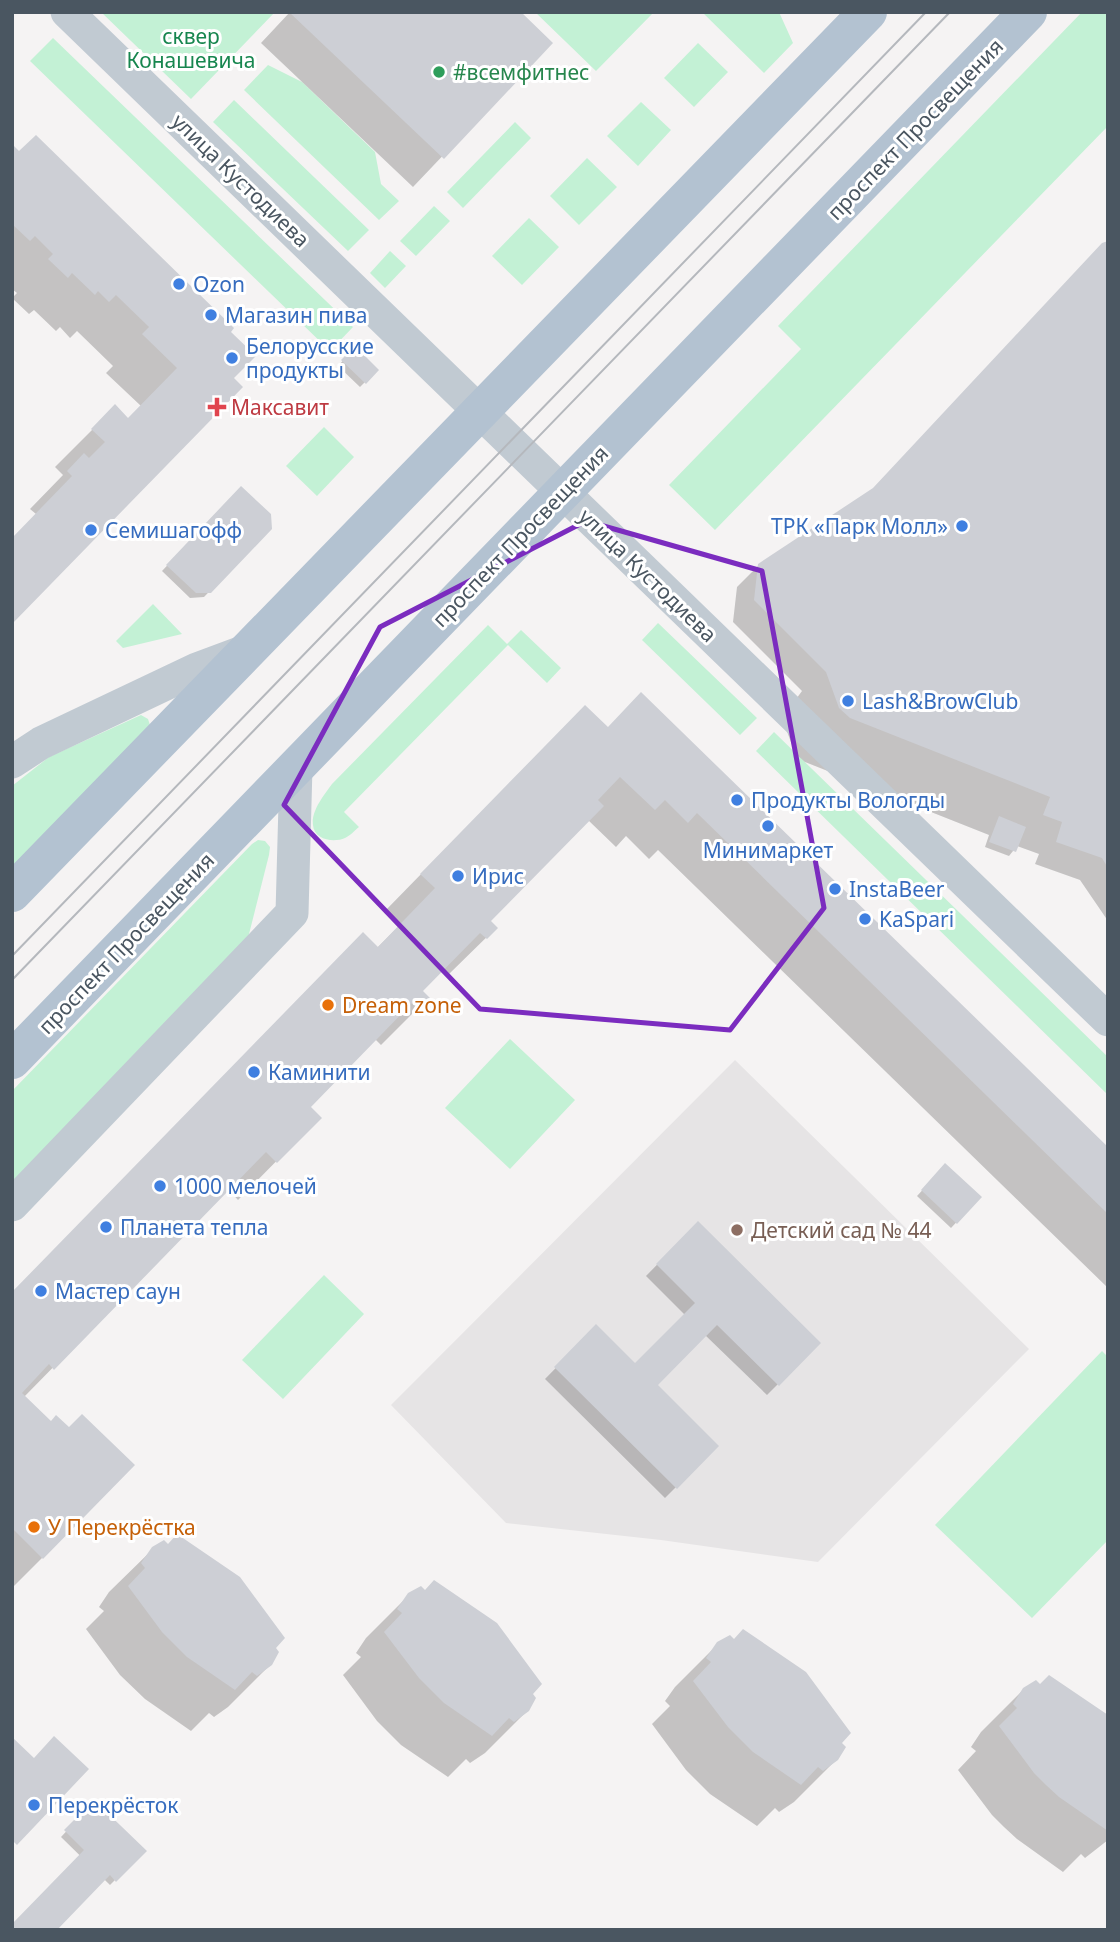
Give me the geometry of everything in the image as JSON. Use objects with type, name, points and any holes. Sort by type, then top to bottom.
[{"type":"main road","points":[[12,893],[868,12]]},
{"type":"main road","name":"проспект Просвещения","points":[[12,1060],[1028,12]]},
{"type":"street","name":"улица Кустодиева","points":[[67,12],[1108,1020]]},
{"type":"street","points":[[12,762],[41,743],[197,669],[248,650]]},
{"type":"street","points":[[12,1205],[292,913],[296,767]]},
{"type":"highlighted area","points":[[586,521],[762,571],[824,908],[730,1030],[480,1009],[284,805],[380,627]]},
{"type":"shaded area","name":"Детский сад № 44","points":[[735,1060],[1029,1349],[818,1562],[661,1540],[506,1523],[391,1405]]},
{"type":"green space","name":"сквер Конашевича","points":[[101,12],[275,12],[191,99]]},
{"type":"green space","points":[[535,12],[654,12],[596,71]]},
{"type":"green space","points":[[702,12],[779,12],[793,43],[764,73]]},
{"type":"green space","points":[[1082,12],[1108,12],[1108,126],[715,530],[669,485],[801,349],[778,326]]},
{"type":"green space","points":[[53,38],[353,327],[330,351],[30,61]]},
{"type":"green space","points":[[698,43],[728,72],[694,107],[664,78]]},
{"type":"green space","points":[[268,65],[302,82],[375,152],[381,184],[399,201],[379,220],[244,90]]},
{"type":"green space","points":[[234,100],[369,230],[348,251],[213,122]]},
{"type":"green space","points":[[641,102],[671,130],[638,166],[607,136]]},
{"type":"green space","points":[[515,122],[531,138],[463,208],[447,192]]},
{"type":"green space","points":[[587,158],[617,187],[579,225],[550,196]]},
{"type":"green space","points":[[434,206],[450,221],[416,256],[400,241]]},
{"type":"green space","points":[[529,218],[559,247],[522,285],[492,256]]},
{"type":"green space","points":[[390,251],[406,266],[385,288],[370,273]]},
{"type":"green space","points":[[324,427],[354,457],[317,496],[286,466]]},
{"type":"green space","points":[[153,604],[182,634],[123,648],[116,641]]},
{"type":"green space","points":[[658,623],[757,718],[740,735],[642,640]]},
{"type":"green space","points":[[488,625],[507,644],[521,630],[561,668],[547,683],[508,645],[344,812],[359,827],[341,839],[325,839],[317,834],[313,825],[314,814],[332,784]]},
{"type":"green space","points":[[141,715],[148,719],[150,725],[12,871],[12,786],[49,757]]},
{"type":"green space","points":[[774,732],[1108,1057],[1108,1095],[756,751]]},
{"type":"green space","points":[[258,840],[265,841],[270,847],[248,938],[12,1183],[12,1091]]},
{"type":"green space","points":[[510,1039],[575,1100],[510,1169],[445,1108]]},
{"type":"green space","points":[[324,1275],[364,1314],[283,1399],[242,1360]]},
{"type":"green space","points":[[1102,1351],[1108,1357],[1108,1540],[1032,1618],[935,1525]]},
{"type":"building","name":"#всемфитнес","points":[[289,12],[521,12],[553,43],[444,159]]},
{"type":"building","points":[[36,135],[234,328],[231,332],[256,356],[234,378],[243,387],[12,624],[12,538],[72,476],[67,471],[84,453],[89,458],[105,442],[91,429],[115,404],[128,418],[177,368],[142,334],[149,327],[116,295],[109,302],[98,291],[95,295],[72,273],[68,278],[48,259],[53,254],[35,236],[30,241],[12,224],[12,148],[14,146],[19,151]]},
{"type":"building","name":"ТРК «Парк Молл»","points":[[1108,241],[1108,868],[1102,858],[1056,842],[1062,822],[1043,815],[1050,797],[850,718],[839,708],[826,672],[754,600],[758,564],[873,488],[1102,243]]},
{"type":"building","points":[[355,346],[379,370],[366,384],[341,360]]},
{"type":"building","points":[[241,486],[271,514],[272,529],[211,593],[196,593],[166,565]]},
{"type":"building","points":[[641,692],[1108,1147],[1108,1214],[697,813],[688,823],[665,800],[655,810],[620,777],[598,800],[604,806],[491,921],[498,928],[487,939],[480,933],[423,991],[430,998],[419,1008],[413,1002],[311,1107],[322,1118],[277,1163],[266,1152],[54,1370],[49,1364],[22,1393],[51,1421],[56,1415],[69,1427],[82,1414],[135,1465],[43,1559],[12,1528],[12,1292],[363,932],[378,947],[435,888],[420,874],[585,705],[608,727]]},
{"type":"building","points":[[999,816],[1026,827],[1016,852],[989,842]]},
{"type":"building","points":[[945,1163],[982,1197],[957,1224],[921,1190]]},
{"type":"building","points":[[698,1221],[821,1343],[779,1386],[717,1325],[658,1385],[719,1446],[677,1489],[554,1367],[596,1324],[635,1363],[695,1303],[656,1264]]},
{"type":"building","points":[[177,1534],[240,1577],[285,1638],[276,1648],[279,1652],[272,1665],[257,1676],[252,1672],[235,1690],[187,1657],[162,1632],[128,1586],[145,1568],[141,1563],[152,1547],[164,1540],[168,1544]]},
{"type":"building","points":[[434,1580],[497,1623],[542,1684],[533,1694],[536,1698],[529,1711],[514,1722],[509,1718],[492,1736],[444,1703],[419,1678],[384,1632],[402,1613],[397,1609],[408,1593],[421,1586],[425,1590]]},
{"type":"building","points":[[743,1629],[806,1672],[851,1733],[842,1743],[846,1747],[838,1760],[823,1771],[818,1767],[801,1785],[753,1752],[728,1727],[693,1681],[711,1662],[706,1658],[717,1642],[730,1635],[734,1639]]},
{"type":"building","points":[[1049,1675],[1108,1715],[1108,1831],[1046,1785],[999,1726],[1017,1708],[1013,1704],[1023,1688],[1036,1680],[1040,1684]]},
{"type":"building","name":"Перекрёсток","points":[[54,1736],[89,1769],[17,1845],[12,1840],[12,1737],[34,1758]]},
{"type":"building","points":[[94,1800],[147,1851],[116,1882],[110,1875],[57,1930],[12,1930],[12,1924],[84,1850],[64,1830]]},
{"type":"tram line","points":[[12,956],[926,12]]},
{"type":"tram line","points":[[12,980],[950,12]]},
{"type":"place","name":"#всемфитнес","points":[[439,72]]},
{"type":"place","name":"Ozon","points":[[179,284]]},
{"type":"place","name":"Магазин пива","points":[[211,315]]},
{"type":"place","name":"Белорусские продукты","points":[[232,358]]},
{"type":"place","name":"Максавит","points":[[217,407]]},
{"type":"place","name":"ТРК «Парк Молл»","points":[[962,526]]},
{"type":"place","name":"Семишагофф","points":[[91,530]]},
{"type":"place","name":"Lash&BrowClub","points":[[848,701]]},
{"type":"place","name":"Продукты Вологды","points":[[737,800]]},
{"type":"place","name":"Минимаркет","points":[[768,826]]},
{"type":"place","name":"Ирис","points":[[458,876]]},
{"type":"place","name":"InstaBeer","points":[[835,889]]},
{"type":"place","name":"KaSpari","points":[[865,919]]},
{"type":"place","name":"Dream zone","points":[[328,1005]]},
{"type":"place","name":"Каминити","points":[[254,1072]]},
{"type":"place","name":"1000 мелочей","points":[[160,1186]]},
{"type":"place","name":"Планета тепла","points":[[106,1227]]},
{"type":"place","name":"Детский сад № 44","points":[[737,1230]]},
{"type":"place","name":"Мастер саун","points":[[41,1291]]},
{"type":"place","name":"У Перекрёстка","points":[[34,1527]]},
{"type":"place","name":"Перекрёсток","points":[[34,1805]]}]
